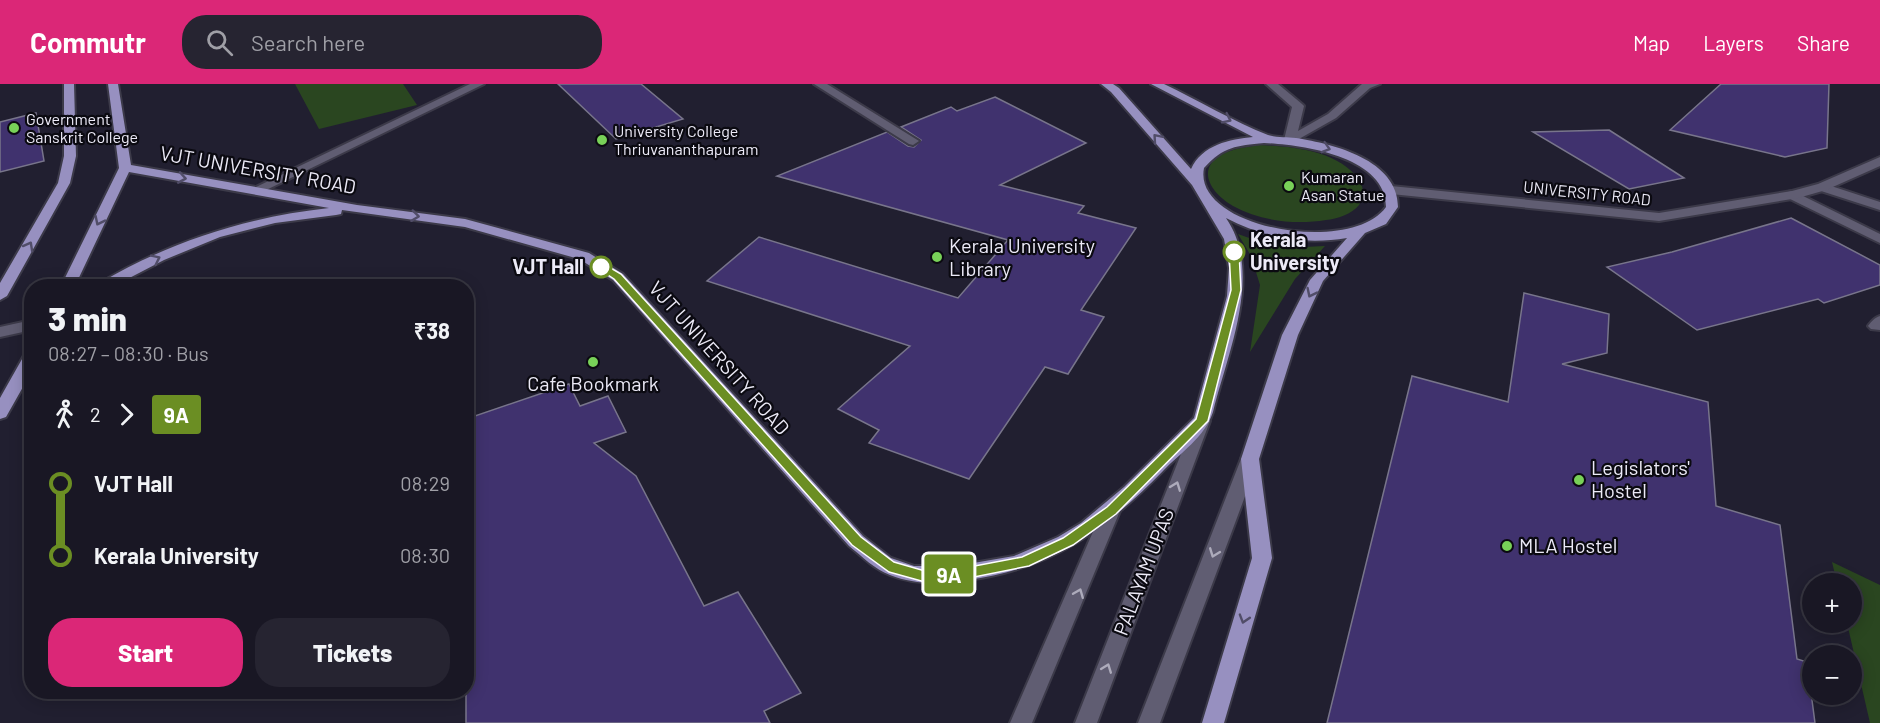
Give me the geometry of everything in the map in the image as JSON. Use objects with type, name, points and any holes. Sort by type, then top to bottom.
[{"type":"main road","points":[[0,296],[64,183],[70,156],[69,84]]},
{"type":"main road","points":[[71,279],[125,168],[113,84]]},
{"type":"main road","points":[[1106,84],[1115,90],[1196,182],[1230,236],[1234,252],[1236,290],[1202,421]]},
{"type":"main road","points":[[1156,84],[1268,140]]},
{"type":"main road","points":[[1196,182],[1197,169],[1206,157],[1222,148],[1243,142],[1290,140],[1341,152],[1363,163],[1381,176],[1391,190],[1392,207],[1381,221],[1360,231],[1329,238],[1295,237],[1262,230],[1242,222],[1211,204]]},
{"type":"main road","name":"VJT UNIVERSITY ROAD","points":[[125,168],[357,209],[465,223],[584,256],[618,277],[856,541],[889,566],[925,576],[964,573],[1024,562],[1068,542],[1112,511],[1202,421]]},
{"type":"main road","points":[[118,279],[162,256],[215,234],[270,219],[357,209]]},
{"type":"main road","points":[[1213,723],[1262,558],[1250,459],[1290,335],[1317,280],[1360,231]]},
{"type":"main road","points":[[0,413],[24,370]]},
{"type":"street","points":[[256,190],[479,84]]},
{"type":"street","points":[[819,84],[913,141]]},
{"type":"street","points":[[1271,84],[1298,106],[1290,140]]},
{"type":"street","points":[[1290,140],[1332,116],[1367,85],[1376,84]]},
{"type":"street","name":"UNIVERSITY ROAD","points":[[1391,190],[1659,217],[1793,195],[1822,187],[1880,161]]},
{"type":"street","points":[[1822,187],[1880,206]]},
{"type":"street","points":[[1793,195],[1880,239]]},
{"type":"street","points":[[0,332],[24,327]]},
{"type":"street","name":"PALAYAM UPAS","points":[[1086,723],[1202,421]]},
{"type":"street","points":[[1149,723],[1250,459]]},
{"type":"street","points":[[1021,723],[1077,598],[1112,511]]},
{"type":"green space","points":[[295,84],[403,84],[417,105],[319,129]]},
{"type":"green space","points":[[1258,145],[1299,149],[1327,156],[1339,162],[1350,170],[1361,183],[1363,192],[1361,202],[1352,211],[1339,217],[1302,222],[1278,221],[1233,206],[1217,194],[1212,186],[1208,172],[1211,164],[1227,152]]},
{"type":"green space","points":[[1238,234],[1281,245],[1325,246],[1295,279],[1250,352],[1260,285],[1251,256]]},
{"type":"green space","points":[[1832,562],[1855,573],[1835,573]]},
{"type":"green space","points":[[1862,576],[1880,585],[1880,723],[1870,723],[1862,688],[1862,645],[1852,645],[1849,633],[1862,633]]},
{"type":"building","points":[[558,84],[641,84],[683,119],[616,139]]},
{"type":"building","points":[[1721,84],[1829,84],[1827,148],[1785,157],[1670,130]]},
{"type":"building","points":[[995,97],[1086,143],[1000,185],[1084,206],[1078,213],[1136,228],[1081,310],[1104,317],[1068,374],[1045,367],[969,479],[869,443],[879,430],[838,409],[910,346],[707,281],[759,237],[958,298],[1008,240],[777,176],[887,132],[908,146],[914,147],[921,140],[901,127],[951,107],[957,111]]},
{"type":"building","points":[[36,113],[44,161],[0,172],[0,122]]},
{"type":"building","points":[[1609,130],[1684,178],[1629,189],[1533,132]]},
{"type":"building","points":[[1791,218],[1880,265],[1880,285],[1824,303],[1818,299],[1697,330],[1607,267],[1672,252]]},
{"type":"building","name":"Legislators' Hostel","points":[[1524,293],[1609,314],[1607,353],[1562,364],[1708,402],[1716,506],[1780,525],[1797,659],[1802,660],[1802,705],[1813,705],[1815,723],[1327,723],[1412,376],[1508,402]]},
{"type":"building","points":[[569,384],[580,406],[608,396],[626,432],[594,443],[636,476],[704,606],[738,592],[801,693],[764,711],[770,723],[466,723],[466,699],[474,699],[474,416]]},
{"type":"bus line","name":"9A","points":[[601,267],[618,277],[856,541],[889,566],[925,576],[964,573],[1024,562],[1068,542],[1112,511],[1202,421],[1236,290],[1234,252]]},
{"type":"place","name":"Government Sanskrit College","points":[[14,128]]},
{"type":"place","name":"University College Thriuvananthapuram","points":[[602,140]]},
{"type":"place","name":"Kumaran Asan Statue","points":[[1289,186]]},
{"type":"place","name":"Kerala University","points":[[1234,252]]},
{"type":"place","name":"Kerala University Library","points":[[937,257]]},
{"type":"place","name":"VJT Hall","points":[[601,267]]},
{"type":"place","name":"Cafe Bookmark","points":[[593,362]]},
{"type":"place","name":"Legislators' Hostel","points":[[1579,480]]},
{"type":"place","name":"MLA Hostel","points":[[1507,546]]}]
